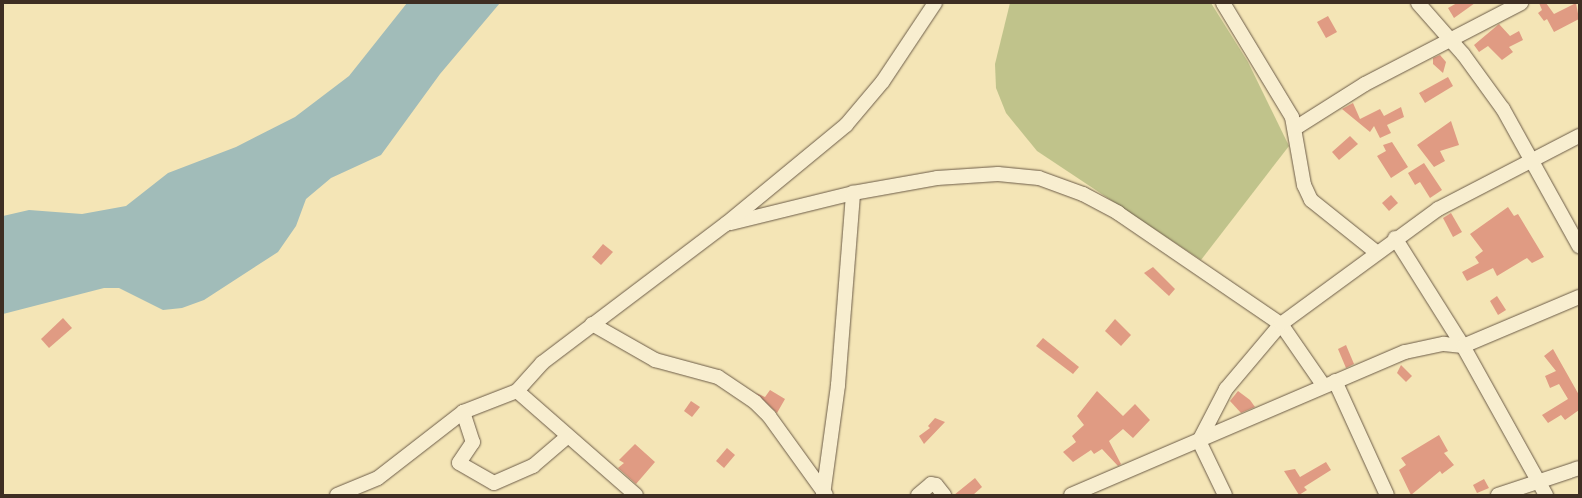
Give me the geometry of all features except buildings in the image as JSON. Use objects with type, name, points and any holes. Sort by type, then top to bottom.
[{"type":"street","points":[[337,495],[378,478],[463,412],[517,391],[542,363],[726,224],[846,125],[883,81],[936,3]]},
{"type":"street","points":[[1223,3],[1297,127],[1304,185],[1312,200],[1375,251]]},
{"type":"street","points":[[1418,3],[1449,37],[1503,110],[1533,160],[1579,246]]},
{"type":"street","points":[[1297,127],[1449,37],[1521,3]]},
{"type":"street","points":[[1199,441],[1226,389],[1281,324],[1375,251],[1438,209],[1579,136]]},
{"type":"street","points":[[726,224],[852,193],[964,175],[1039,178],[1083,194],[1118,213],[1281,324],[1330,384],[1388,495]]},
{"type":"street","points":[[825,494],[838,385],[852,193]]},
{"type":"street","points":[[1395,238],[1463,346],[1546,495]]},
{"type":"street","points":[[1070,495],[1418,348],[1444,344],[1463,346],[1579,297]]},
{"type":"street","points":[[592,324],[654,360],[718,377],[755,402],[769,416],[825,494]]},
{"type":"street","points":[[517,391],[567,437],[636,495]]},
{"type":"street","points":[[463,412],[473,442],[459,463],[494,483],[533,466],[567,437]]},
{"type":"street","points":[[1199,441],[1225,495]]},
{"type":"street","points":[[1498,495],[1579,468]]},
{"type":"street","points":[[918,495],[931,484],[936,485],[944,495]]},
{"type":"green space","points":[[1010,3],[1211,3],[1248,62],[1289,146],[1201,260],[1037,151],[1006,113],[996,88],[995,64]]},
{"type":"water","points":[[407,3],[500,3],[440,74],[381,155],[331,178],[306,199],[296,226],[278,252],[204,300],[182,308],[163,310],[119,288],[104,288],[3,314],[3,216],[29,210],[82,214],[126,206],[168,173],[236,147],[295,117],[349,76]]}]
